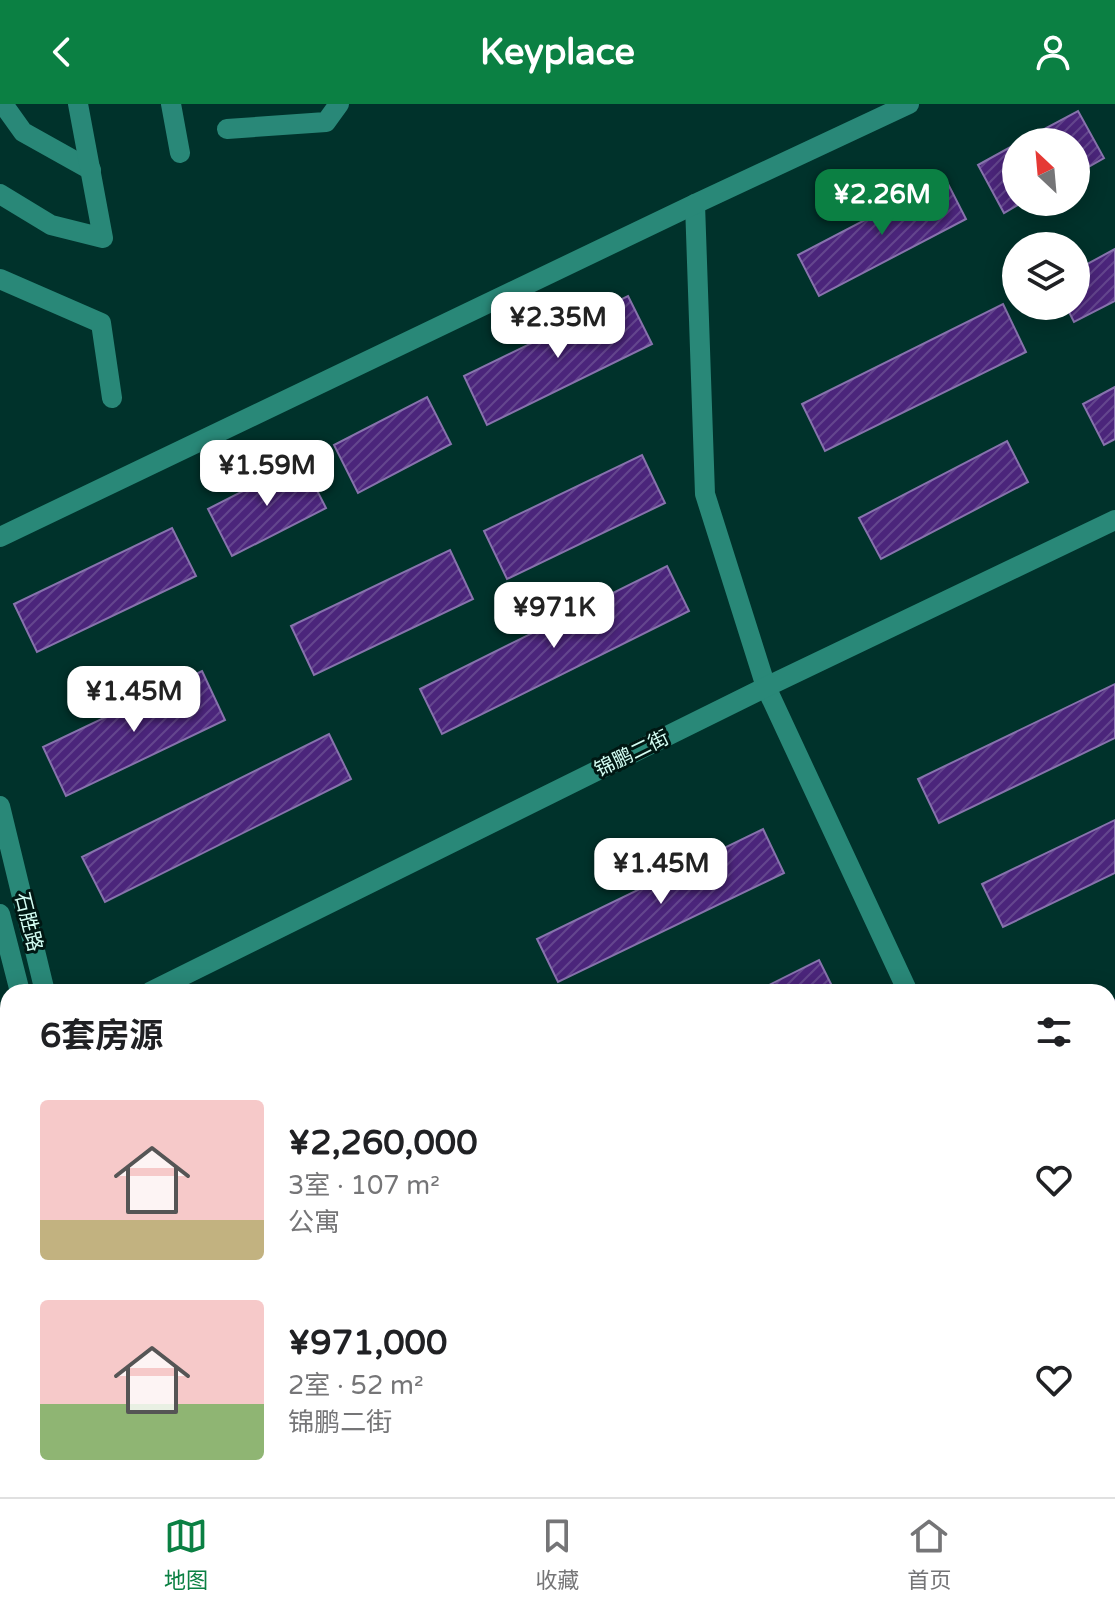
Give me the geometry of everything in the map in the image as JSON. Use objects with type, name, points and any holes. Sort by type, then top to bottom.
[{"type":"street","points":[[3,104],[23,132],[91,170]]},
{"type":"street","points":[[0,194],[51,225],[103,238],[78,104]]},
{"type":"street","points":[[171,104],[180,153]]},
{"type":"street","points":[[227,129],[326,122],[339,104]]},
{"type":"street","points":[[0,537],[909,104]]},
{"type":"street","points":[[695,204],[705,494],[766,687],[904,984]]},
{"type":"street","points":[[0,279],[101,323],[112,398]]},
{"type":"street","name":"锦鹏二街","points":[[166,984],[766,687],[1115,520]]},
{"type":"street","name":"石胜路","points":[[0,806],[43,984]]},
{"type":"street","points":[[0,914],[18,984]]},
{"type":"building","points":[[1078,111],[1087,128],[1046,128]]},
{"type":"building","points":[[1090,133],[1104,158],[1090,166]]},
{"type":"building","points":[[1002,152],[1002,209],[978,165]]},
{"type":"building","points":[[945,178],[966,219],[819,296],[798,255]]},
{"type":"building","points":[[1115,249],[1115,301],[1090,314],[1090,262]]},
{"type":"building","points":[[628,296],[652,344],[487,425],[464,376]]},
{"type":"building","points":[[1002,304],[1002,320],[1011,320],[1026,352],[825,451],[802,404]]},
{"type":"building","points":[[1115,387],[1115,439],[1104,445],[1083,404]]},
{"type":"building","points":[[427,397],[451,444],[358,493],[334,445]]},
{"type":"building","points":[[1007,441],[1028,482],[881,559],[859,518]]},
{"type":"building","points":[[642,455],[665,503],[507,579],[484,531]]},
{"type":"building","points":[[302,461],[326,508],[232,556],[208,509]]},
{"type":"building","points":[[172,528],[196,576],[37,652],[14,604]]},
{"type":"building","points":[[450,550],[473,599],[314,675],[291,626]]},
{"type":"building","points":[[667,566],[689,611],[442,734],[420,689]]},
{"type":"building","points":[[202,671],[225,720],[66,796],[43,747]]},
{"type":"building","points":[[1115,684],[1115,738],[939,823],[918,779]]},
{"type":"building","points":[[329,734],[351,779],[105,902],[82,857]]},
{"type":"building","points":[[1115,820],[1115,873],[1003,927],[982,884]]},
{"type":"building","points":[[763,829],[784,873],[558,982],[537,939]]},
{"type":"building","points":[[819,960],[831,984],[771,984]]}]
